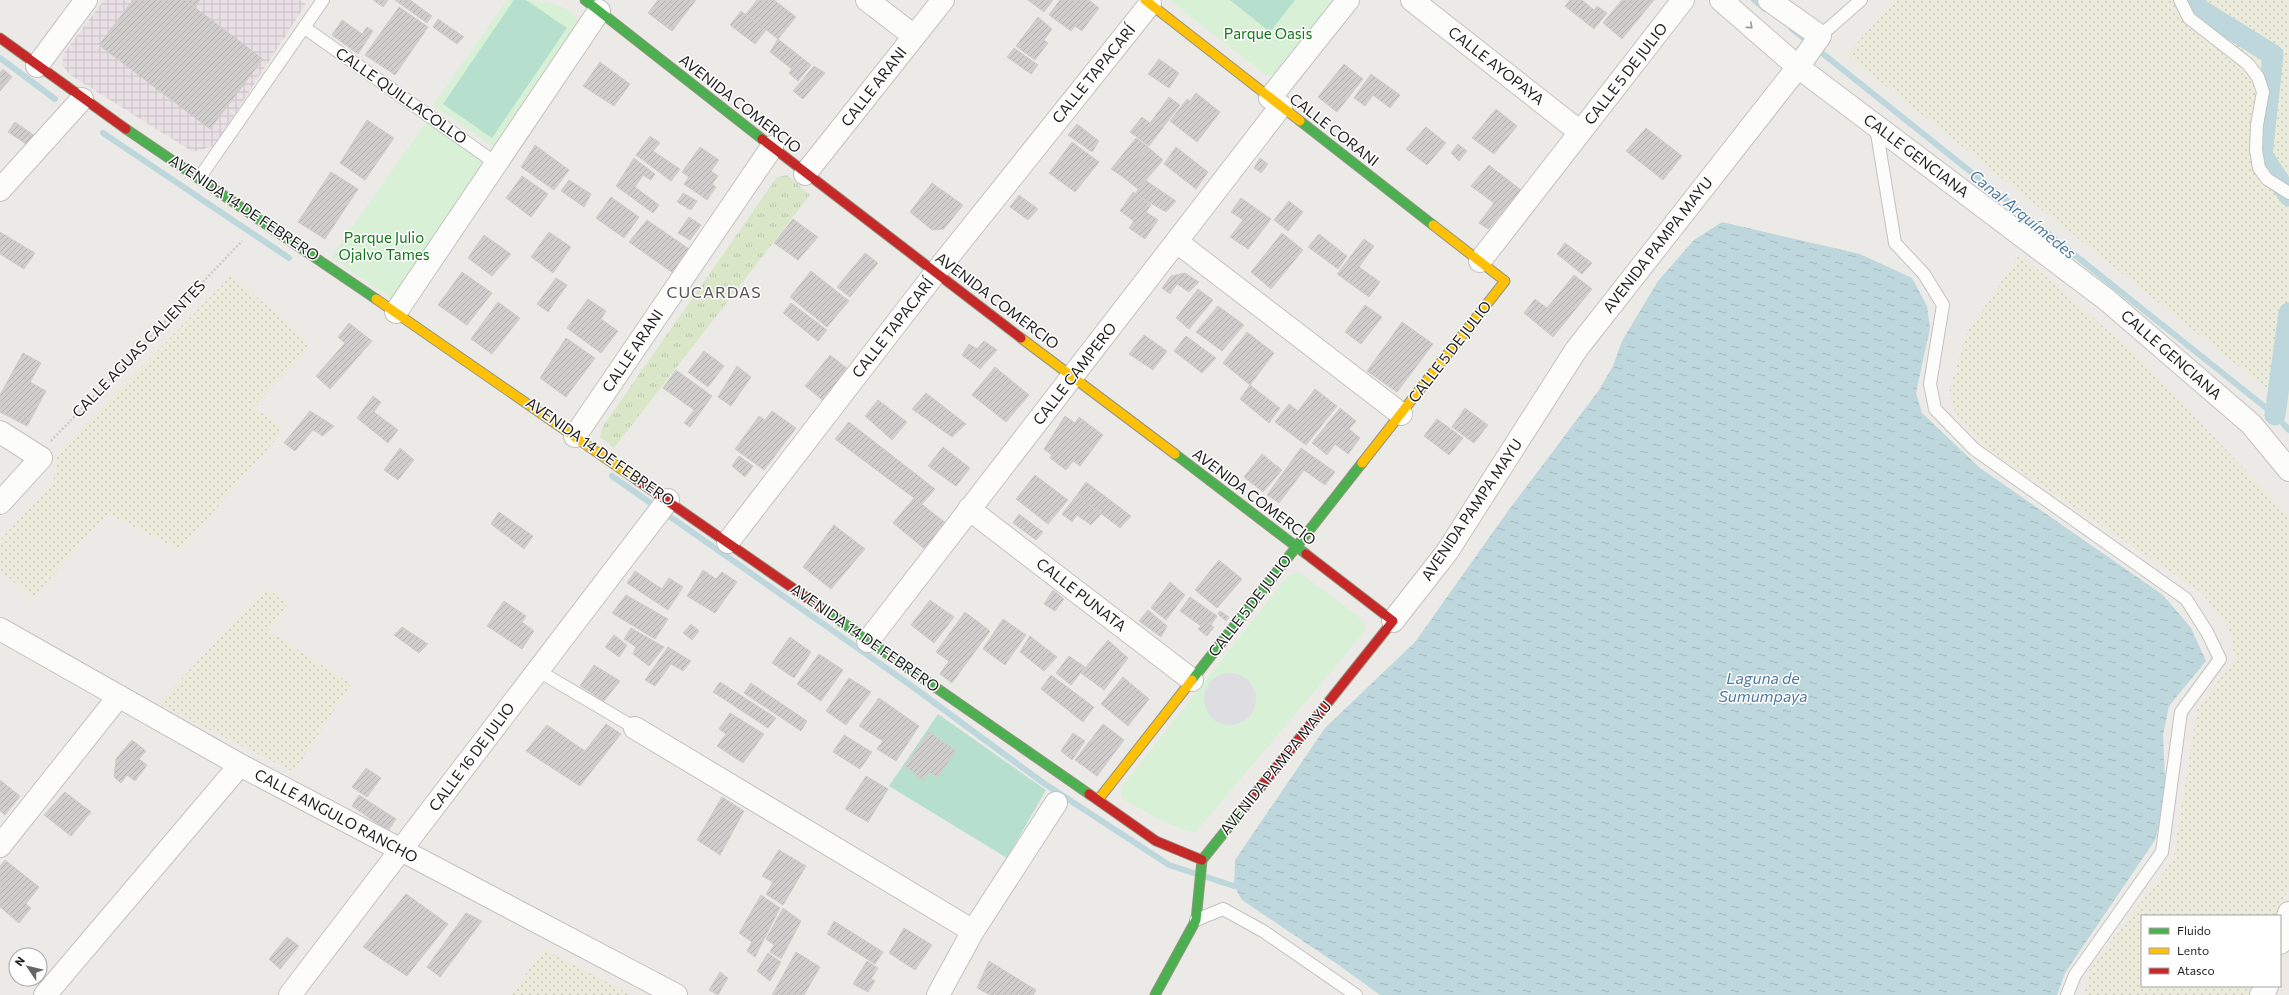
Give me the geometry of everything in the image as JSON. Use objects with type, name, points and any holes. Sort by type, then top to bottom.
[{"type":"street","points":[[37,66],[86,0]]},
{"type":"street","points":[[867,0],[914,36]]},
{"type":"street","name":"CALLE ARANI","points":[[805,174],[943,0]]},
{"type":"street","name":"CALLE CAMPERO","points":[[868,641],[1177,242],[1348,0]]},
{"type":"street","name":"CALLE AYOPAYA","points":[[1412,0],[1580,132]]},
{"type":"street","name":"CALLE 5 DE JULIO","points":[[1480,261],[1683,0]]},
{"type":"street","name":"CALLE GENCIANA","points":[[1721,0],[1808,53]]},
{"type":"street","name":"CALLE GENCIANA","points":[[1768,0],[1808,53],[1876,126],[2107,300],[2251,424],[2289,470]]},
{"type":"street","name":"CALLE CORANI","points":[[1148,2],[1505,282]]},
{"type":"street","name":"CALLE TAPACARÍ","points":[[728,542],[936,272],[1148,2]]},
{"type":"street","points":[[396,312],[497,164],[592,6]]},
{"type":"street","name":"AVENIDA COMERCIO","points":[[592,6],[805,174],[1073,376],[1393,622]]},
{"type":"street","name":"AVENIDA 14 DE FEBRERO","points":[[0,38],[82,99],[200,177],[575,436],[662,508],[728,542],[1156,841],[1202,860]]},
{"type":"street","name":"AVENIDA PAMPA MAYU","points":[[1202,860],[1393,622],[1447,552],[1576,350],[1808,53]]},
{"type":"street","points":[[0,190],[82,99]]},
{"type":"street","name":"CALLE ARANI","points":[[575,436],[772,147]]},
{"type":"street","points":[[1177,242],[1401,414]]},
{"type":"street","name":"CALLE 5 DE JULIO","points":[[1098,800],[1505,282]]},
{"type":"street","points":[[0,432],[39,457],[0,503]]},
{"type":"street","name":"CALLE 16 DE JULIO","points":[[290,995],[662,508]]},
{"type":"street","name":"CALLE PUNATA","points":[[970,509],[1192,680]]},
{"type":"street","name":"CALLE ANGULO RANCHO","points":[[0,629],[240,765],[676,995]]},
{"type":"street","points":[[0,846],[119,696]]},
{"type":"street","points":[[635,728],[973,931]]},
{"type":"street","points":[[45,995],[240,765]]},
{"type":"street","points":[[938,995],[973,931],[1056,803]]},
{"type":"street","points":[[1155,995],[1196,920],[1202,860]]},
{"type":"street","points":[[2281,940],[2289,912]]},
{"type":"lane","points":[[200,177],[323,0]]},
{"type":"lane","points":[[1808,53],[1861,0]]},
{"type":"lane","points":[[2180,0],[2189,18],[2248,64],[2258,77],[2263,92],[2257,125],[2256,150],[2259,168],[2267,179],[2289,193]]},
{"type":"lane","name":"CALLE QUILLACOLLO","points":[[304,28],[497,164]]},
{"type":"lane","points":[[1876,126],[1895,243],[1924,274],[1943,305],[1930,384],[1935,409],[1974,449],[2186,598],[2207,632],[2220,659],[2181,712],[2162,852],[2074,975],[2067,995]]},
{"type":"lane","points":[[537,670],[635,728]]},
{"type":"lane","points":[[1196,920],[1223,909],[1263,931],[1356,995]]},
{"type":"path","name":"CALLE AGUAS CALIENTES","points":[[39,457],[242,242]]},
{"type":"shaded area","points":[[104,0],[300,0],[306,4],[214,146],[193,152],[70,75],[62,65],[63,54]]},
{"type":"shaded area","points":[[1225,673],[1235,673],[1249,680],[1256,694],[1256,704],[1249,718],[1235,725],[1225,725],[1215,721],[1208,714],[1204,704],[1204,694],[1208,684],[1215,677]]},
{"type":"green space","points":[[507,0],[539,1],[559,6],[574,15],[579,23],[495,148],[433,105]]},
{"type":"green space","points":[[514,0],[526,0],[567,28],[492,138],[443,104]]},
{"type":"green space","name":"Parque Oasis","points":[[1169,0],[1338,0],[1279,74],[1266,75]]},
{"type":"green space","points":[[1230,0],[1295,0],[1270,32]]},
{"type":"green space","points":[[1894,0],[2289,0],[2289,410],[2276,396],[1847,55]]},
{"type":"green space","name":"Parque Julio Ojalvo Tames","points":[[428,120],[479,155],[483,167],[393,300],[331,257]]},
{"type":"green space","points":[[787,175],[810,195],[614,448],[600,437],[603,426],[777,177]]},
{"type":"green space","points":[[2020,254],[2137,356],[2289,516],[2289,885],[2280,915],[2141,915],[2141,987],[2258,987],[2249,995],[2084,995],[2090,968],[2173,860],[2197,709],[2235,659],[2230,631],[2202,593],[1986,448],[1956,416],[1949,393],[1965,336]]},
{"type":"green space","points":[[231,276],[285,320],[311,347],[253,407],[285,429],[180,550],[108,514],[33,597],[0,571],[0,540],[53,483],[58,452]]},
{"type":"green space","points":[[1299,572],[1364,621],[1365,631],[1195,833],[1167,823],[1123,800],[1120,789],[1288,576]]},
{"type":"green space","points":[[266,588],[288,603],[269,631],[351,684],[294,772],[158,704]]},
{"type":"green space","points":[[938,714],[1046,790],[1007,858],[889,786]]},
{"type":"green space","points":[[544,949],[631,995],[511,995]]},
{"type":"water","name":"Laguna de Sumumpaya","points":[[1722,222],[1860,254],[1912,278],[1927,306],[1930,328],[1916,393],[1922,413],[1980,468],[2163,595],[2191,628],[2206,661],[2169,706],[2163,735],[2166,803],[2155,840],[2065,973],[2057,995],[1380,995],[1340,966],[1242,900],[1234,886],[1235,860],[1325,728],[1415,642],[1508,511],[1599,390],[1613,366],[1622,341],[1658,281],[1694,240]]},
{"type":"building","points":[[133,0],[185,0],[263,59],[210,129],[99,45]]},
{"type":"building","points":[[185,0],[200,0],[195,7]]},
{"type":"building","points":[[373,0],[388,0],[383,7]]},
{"type":"building","points":[[395,0],[410,0],[432,16],[427,23]]},
{"type":"building","points":[[658,0],[696,0],[672,31],[648,13]]},
{"type":"building","points":[[757,0],[774,0],[796,17],[778,39],[746,14]]},
{"type":"building","points":[[1028,0],[1053,0],[1044,12]]},
{"type":"building","points":[[1060,0],[1089,0],[1099,8],[1082,31],[1075,26],[1071,31],[1049,15]]},
{"type":"building","points":[[1570,0],[1582,0],[1594,10],[1597,6],[1607,13],[1594,29],[1565,6]]},
{"type":"building","points":[[1622,0],[1654,0],[1622,39],[1603,23]]},
{"type":"building","points":[[399,7],[428,27],[395,75],[365,55]]},
{"type":"building","points":[[741,11],[766,30],[755,44],[730,25]]},
{"type":"building","points":[[1038,17],[1052,29],[1044,40],[1048,43],[1035,60],[1016,46]]},
{"type":"building","points":[[438,19],[464,37],[457,44],[433,27]]},
{"type":"building","points":[[342,20],[362,34],[367,27],[373,31],[358,54],[332,35]]},
{"type":"building","points":[[778,39],[811,65],[798,81],[789,73],[792,69],[770,52]]},
{"type":"building","points":[[1014,48],[1038,65],[1031,74],[1007,57]]},
{"type":"building","points":[[1159,59],[1179,73],[1169,88],[1148,74]]},
{"type":"building","points":[[600,62],[630,84],[614,106],[583,86]]},
{"type":"building","points":[[1344,64],[1363,79],[1337,112],[1318,97]]},
{"type":"building","points":[[814,66],[825,73],[803,99],[793,91]]},
{"type":"building","points":[[3,69],[12,77],[0,91],[0,73]]},
{"type":"building","points":[[1371,74],[1400,95],[1390,108],[1373,95],[1365,106],[1354,98]]},
{"type":"building","points":[[1196,93],[1220,112],[1197,142],[1170,121],[1187,99],[1190,101]]},
{"type":"building","points":[[1169,97],[1180,105],[1149,146],[1130,132],[1142,117],[1150,123]]},
{"type":"building","points":[[1496,109],[1517,126],[1494,154],[1472,138]]},
{"type":"building","points":[[367,120],[394,138],[365,180],[340,163]]},
{"type":"building","points":[[15,122],[35,136],[29,146],[8,132]]},
{"type":"building","points":[[1077,124],[1099,141],[1092,152],[1068,135]]},
{"type":"building","points":[[1426,127],[1446,143],[1427,165],[1406,149]]},
{"type":"building","points":[[1646,128],[1682,156],[1663,180],[1626,151]]},
{"type":"building","points":[[650,136],[660,143],[653,151],[680,169],[671,181],[636,155]]},
{"type":"building","points":[[1136,138],[1148,147],[1123,177],[1111,169]]},
{"type":"building","points":[[1072,142],[1099,162],[1075,192],[1049,173]]},
{"type":"building","points":[[1458,144],[1467,151],[1459,161],[1451,153]]},
{"type":"building","points":[[535,145],[569,170],[554,190],[521,167]]},
{"type":"building","points":[[700,147],[719,160],[711,171],[718,176],[712,184],[716,187],[707,200],[684,184],[689,177],[682,172]]},
{"type":"building","points":[[1148,147],[1163,160],[1138,189],[1123,177]]},
{"type":"building","points":[[1176,147],[1208,172],[1196,189],[1164,164]]},
{"type":"building","points":[[634,158],[655,174],[651,180],[643,175],[635,187],[659,205],[653,213],[616,186]]},
{"type":"building","points":[[1260,158],[1268,164],[1261,173],[1254,168]]},
{"type":"building","points":[[1489,165],[1521,190],[1488,229],[1479,223],[1494,203],[1471,186]]},
{"type":"building","points":[[331,172],[358,189],[325,239],[298,222]]},
{"type":"building","points":[[522,176],[548,194],[531,217],[506,198]]},
{"type":"building","points":[[569,180],[591,194],[584,207],[561,191]]},
{"type":"building","points":[[1145,180],[1176,201],[1166,212],[1135,194]]},
{"type":"building","points":[[932,183],[963,205],[944,229],[932,230],[910,212]]},
{"type":"building","points":[[1133,192],[1151,205],[1146,212],[1158,220],[1145,239],[1129,228],[1134,221],[1120,211]]},
{"type":"building","points":[[683,193],[697,201],[691,210],[677,202]]},
{"type":"building","points":[[1019,195],[1038,209],[1028,220],[1010,207]]},
{"type":"building","points":[[611,197],[639,217],[624,238],[596,218]]},
{"type":"building","points":[[1241,198],[1271,219],[1248,249],[1230,237],[1243,220],[1231,212]]},
{"type":"building","points":[[1289,201],[1303,212],[1288,231],[1274,220]]},
{"type":"building","points":[[689,217],[701,225],[690,240],[678,233]]},
{"type":"building","points":[[793,219],[818,237],[798,260],[774,243]]},
{"type":"building","points":[[647,220],[689,249],[673,273],[629,242]]},
{"type":"building","points":[[0,232],[35,253],[24,269],[0,254]]},
{"type":"building","points":[[549,232],[571,247],[553,273],[531,257]]},
{"type":"building","points":[[1282,233],[1303,250],[1271,289],[1251,272]]},
{"type":"building","points":[[1319,234],[1347,256],[1338,269],[1308,247]]},
{"type":"building","points":[[484,235],[511,254],[492,276],[468,258]]},
{"type":"building","points":[[1364,239],[1374,246],[1359,267],[1380,282],[1369,297],[1337,274]]},
{"type":"building","points":[[1565,243],[1592,263],[1582,274],[1557,254]]},
{"type":"building","points":[[865,253],[878,263],[850,297],[837,287]]},
{"type":"building","points":[[811,271],[849,301],[827,327],[790,297]]},
{"type":"building","points":[[462,272],[492,293],[467,325],[438,305]]},
{"type":"building","points":[[1185,273],[1199,282],[1189,292],[1177,284],[1170,294],[1162,288],[1171,276]]},
{"type":"building","points":[[1574,275],[1592,289],[1553,337],[1524,313],[1535,299],[1547,308]]},
{"type":"building","points":[[556,278],[567,285],[548,312],[537,304]]},
{"type":"building","points":[[1198,289],[1213,300],[1189,329],[1176,318]]},
{"type":"building","points":[[588,299],[606,311],[601,319],[618,331],[601,353],[567,328]]},
{"type":"building","points":[[498,302],[520,318],[492,354],[471,339]]},
{"type":"building","points":[[791,303],[827,330],[818,341],[783,313]]},
{"type":"building","points":[[1365,305],[1382,317],[1361,344],[1345,332]]},
{"type":"building","points":[[1218,306],[1244,325],[1222,351],[1196,332]]},
{"type":"building","points":[[1402,322],[1433,344],[1397,392],[1367,371]]},
{"type":"building","points":[[349,323],[372,341],[330,389],[316,376],[345,343],[338,337]]},
{"type":"building","points":[[1247,332],[1274,353],[1250,385],[1223,363]]},
{"type":"building","points":[[1144,335],[1167,351],[1153,370],[1129,354]]},
{"type":"building","points":[[1186,336],[1216,358],[1202,373],[1174,351]]},
{"type":"building","points":[[566,338],[595,358],[566,397],[540,378]]},
{"type":"building","points":[[984,341],[997,350],[980,369],[962,355],[969,344],[977,349]]},
{"type":"building","points":[[704,351],[724,366],[708,387],[688,372]]},
{"type":"building","points":[[23,353],[41,363],[30,382],[46,391],[27,426],[0,412],[0,395]]},
{"type":"building","points":[[830,355],[849,370],[825,402],[805,386]]},
{"type":"building","points":[[737,366],[751,377],[731,406],[718,397]]},
{"type":"building","points":[[995,367],[1029,395],[1006,422],[972,395]]},
{"type":"building","points":[[676,370],[712,396],[690,427],[684,423],[694,410],[663,388]]},
{"type":"building","points":[[1250,385],[1280,408],[1269,423],[1240,399]]},
{"type":"building","points":[[1315,389],[1337,406],[1306,445],[1275,422],[1289,404],[1298,411]]},
{"type":"building","points":[[926,393],[966,424],[952,437],[912,409]]},
{"type":"building","points":[[373,396],[381,402],[374,412],[398,430],[388,443],[357,418]]},
{"type":"building","points":[[878,400],[907,422],[892,440],[865,416]]},
{"type":"building","points":[[1340,408],[1356,421],[1349,429],[1360,438],[1348,454],[1335,444],[1327,455],[1312,443]]},
{"type":"building","points":[[1465,408],[1488,425],[1474,443],[1452,427]]},
{"type":"building","points":[[310,411],[334,426],[323,436],[313,430],[295,451],[284,443]]},
{"type":"building","points":[[772,411],[796,428],[764,470],[735,449],[759,416],[765,420]]},
{"type":"building","points":[[1065,416],[1075,423],[1079,417],[1103,435],[1080,466],[1073,461],[1066,470],[1050,458],[1052,455],[1044,449]]},
{"type":"building","points":[[1437,419],[1463,438],[1449,455],[1424,436]]},
{"type":"building","points":[[849,422],[935,489],[922,504],[835,439]]},
{"type":"building","points":[[943,447],[970,468],[956,486],[928,466]]},
{"type":"building","points":[[400,448],[414,460],[398,480],[384,470]]},
{"type":"building","points":[[1301,448],[1335,472],[1325,485],[1304,470],[1279,503],[1267,495]]},
{"type":"building","points":[[1262,454],[1282,470],[1263,492],[1244,477]]},
{"type":"building","points":[[739,456],[753,466],[745,477],[732,466]]},
{"type":"building","points":[[1035,475],[1068,500],[1048,524],[1016,499]]},
{"type":"building","points":[[1086,482],[1131,516],[1120,528],[1077,495]]},
{"type":"building","points":[[1077,495],[1101,514],[1091,525],[1077,515],[1072,522],[1062,514]]},
{"type":"building","points":[[914,498],[947,524],[927,551],[893,523]]},
{"type":"building","points":[[499,512],[533,536],[524,549],[491,524]]},
{"type":"building","points":[[1019,514],[1043,532],[1036,540],[1013,523]]},
{"type":"building","points":[[834,525],[865,549],[831,589],[803,567]]},
{"type":"building","points":[[1219,560],[1242,579],[1217,608],[1195,590]]},
{"type":"building","points":[[703,570],[716,579],[722,572],[737,582],[715,613],[687,596]]},
{"type":"building","points":[[635,571],[662,589],[669,578],[683,587],[668,610],[627,583]]},
{"type":"building","points":[[1170,582],[1185,595],[1166,620],[1151,608]]},
{"type":"building","points":[[1053,590],[1064,599],[1055,611],[1044,604]]},
{"type":"building","points":[[626,595],[668,619],[655,639],[612,613]]},
{"type":"building","points":[[1190,597],[1217,616],[1211,625],[1214,627],[1207,636],[1198,629],[1201,626],[1180,611]]},
{"type":"building","points":[[930,600],[954,617],[934,643],[911,625]]},
{"type":"building","points":[[504,601],[526,616],[522,622],[534,631],[522,649],[487,626]]},
{"type":"building","points":[[1148,610],[1167,626],[1161,637],[1139,621]]},
{"type":"building","points":[[1220,611],[1229,617],[1226,621],[1218,614]]},
{"type":"building","points":[[965,612],[990,631],[952,683],[940,674],[949,661],[936,652]]},
{"type":"building","points":[[1003,619],[1026,635],[1005,665],[983,649]]},
{"type":"building","points":[[691,624],[699,631],[692,640],[683,633]]},
{"type":"building","points":[[402,627],[428,644],[419,653],[394,635]]},
{"type":"building","points":[[631,628],[664,647],[649,666],[633,654],[636,647],[624,639]]},
{"type":"building","points":[[614,635],[627,645],[619,657],[605,647]]},
{"type":"building","points":[[1030,636],[1057,657],[1044,671],[1020,652]]},
{"type":"building","points":[[790,637],[811,652],[794,678],[772,663]]},
{"type":"building","points":[[1108,640],[1128,658],[1104,690],[1081,673]]},
{"type":"building","points":[[668,647],[691,661],[683,671],[671,664],[655,686],[645,680]]},
{"type":"building","points":[[819,654],[843,670],[821,701],[797,684]]},
{"type":"building","points":[[1069,656],[1085,667],[1071,685],[1056,673]]},
{"type":"building","points":[[594,665],[620,681],[604,701],[580,686]]},
{"type":"building","points":[[1051,675],[1094,707],[1083,722],[1041,689]]},
{"type":"building","points":[[1123,677],[1149,699],[1128,726],[1101,704]]},
{"type":"building","points":[[849,678],[871,692],[846,725],[826,711]]},
{"type":"building","points":[[720,682],[776,718],[768,728],[713,692]]},
{"type":"building","points":[[751,683],[807,721],[801,731],[744,693]]},
{"type":"building","points":[[879,698],[919,726],[896,761],[877,749],[883,741],[859,726]]},
{"type":"building","points":[[730,713],[764,734],[743,763],[717,746],[726,734],[719,729]]},
{"type":"building","points":[[606,724],[621,734],[580,786],[526,751],[547,725],[585,751]]},
{"type":"building","points":[[1103,724],[1124,740],[1097,776],[1075,760]]},
{"type":"building","points":[[929,732],[956,751],[938,777],[929,772],[923,780],[905,766]]},
{"type":"building","points":[[1073,733],[1085,741],[1072,760],[1061,751]]},
{"type":"building","points":[[844,735],[872,752],[860,769],[833,752]]},
{"type":"building","points":[[132,740],[146,751],[139,759],[147,765],[135,781],[127,775],[121,783],[114,777],[116,759]]},
{"type":"building","points":[[366,768],[381,778],[367,797],[352,787]]},
{"type":"building","points":[[866,776],[888,789],[868,822],[845,809]]},
{"type":"building","points":[[0,780],[20,796],[5,815],[0,811]]},
{"type":"building","points":[[65,792],[91,812],[71,836],[44,815]]},
{"type":"building","points":[[359,795],[396,819],[388,831],[352,806]]},
{"type":"building","points":[[722,797],[744,811],[720,855],[697,840]]},
{"type":"building","points":[[779,850],[806,866],[783,905],[766,894],[773,882],[762,876]]},
{"type":"building","points":[[5,860],[39,887],[26,904],[31,908],[19,923],[0,907],[0,866]]},
{"type":"building","points":[[406,894],[448,924],[407,976],[363,947]]},
{"type":"building","points":[[761,895],[780,908],[755,957],[747,951],[752,942],[739,933]]},
{"type":"building","points":[[783,908],[801,921],[781,959],[770,952],[774,945],[766,939]]},
{"type":"building","points":[[466,913],[482,921],[440,977],[427,967]]},
{"type":"building","points":[[834,921],[883,952],[875,964],[827,934]]},
{"type":"building","points":[[904,928],[932,945],[915,970],[889,953]]},
{"type":"building","points":[[287,937],[299,946],[280,969],[269,959]]},
{"type":"building","points":[[796,952],[820,967],[804,995],[772,995]]},
{"type":"building","points":[[768,953],[781,962],[770,981],[757,971]]},
{"type":"building","points":[[867,961],[878,968],[871,979],[875,981],[868,992],[853,984]]},
{"type":"building","points":[[989,961],[1036,990],[1033,995],[990,995],[977,988]]},
{"type":"building","points":[[720,972],[728,978],[718,995],[709,990]]},
{"type":"waterway","name":"Canal Arquímedes","points":[[1754,0],[1765,9]]},
{"type":"waterway","points":[[2194,0],[2199,9],[2273,55],[2262,155],[2289,196]]},
{"type":"waterway","name":"Canal Arquímedes","points":[[1792,29],[2275,415],[2289,430]]},
{"type":"waterway","points":[[0,58],[55,99]]},
{"type":"waterway","points":[[103,133],[289,258]]},
{"type":"waterway","points":[[2275,415],[2289,313]]},
{"type":"waterway","points":[[612,476],[909,684],[1042,782],[1169,865],[1234,886]]},
{"type":"traffic: fast","points":[[585,0],[762,139]]},
{"type":"traffic: fast","points":[[1300,121],[1433,225]]},
{"type":"traffic: fast","points":[[126,129],[376,299]]},
{"type":"traffic: fast","points":[[1175,454],[1306,554]]},
{"type":"traffic: fast","points":[[1192,680],[1362,463]]},
{"type":"traffic: fast","points":[[823,609],[1089,794]]},
{"type":"traffic: fast","points":[[1155,995],[1196,920],[1202,860],[1247,804]]},
{"type":"traffic: slow","points":[[1145,0],[1300,121]]},
{"type":"traffic: slow","points":[[1362,463],[1505,281],[1433,225]]},
{"type":"traffic: slow","points":[[376,299],[637,480]]},
{"type":"traffic: slow","points":[[1021,338],[1175,454]]},
{"type":"traffic: slow","points":[[1098,800],[1192,680]]},
{"type":"traffic: jam","points":[[0,38],[126,129]]},
{"type":"traffic: jam","points":[[762,139],[1021,338]]},
{"type":"traffic: jam","points":[[637,480],[823,609]]},
{"type":"traffic: jam","points":[[1247,804],[1393,621],[1306,554]]},
{"type":"traffic: jam","points":[[1089,794],[1156,841],[1202,860]]},
{"type":"district","name":"CUCARDAS","points":[[714,292]]}]
